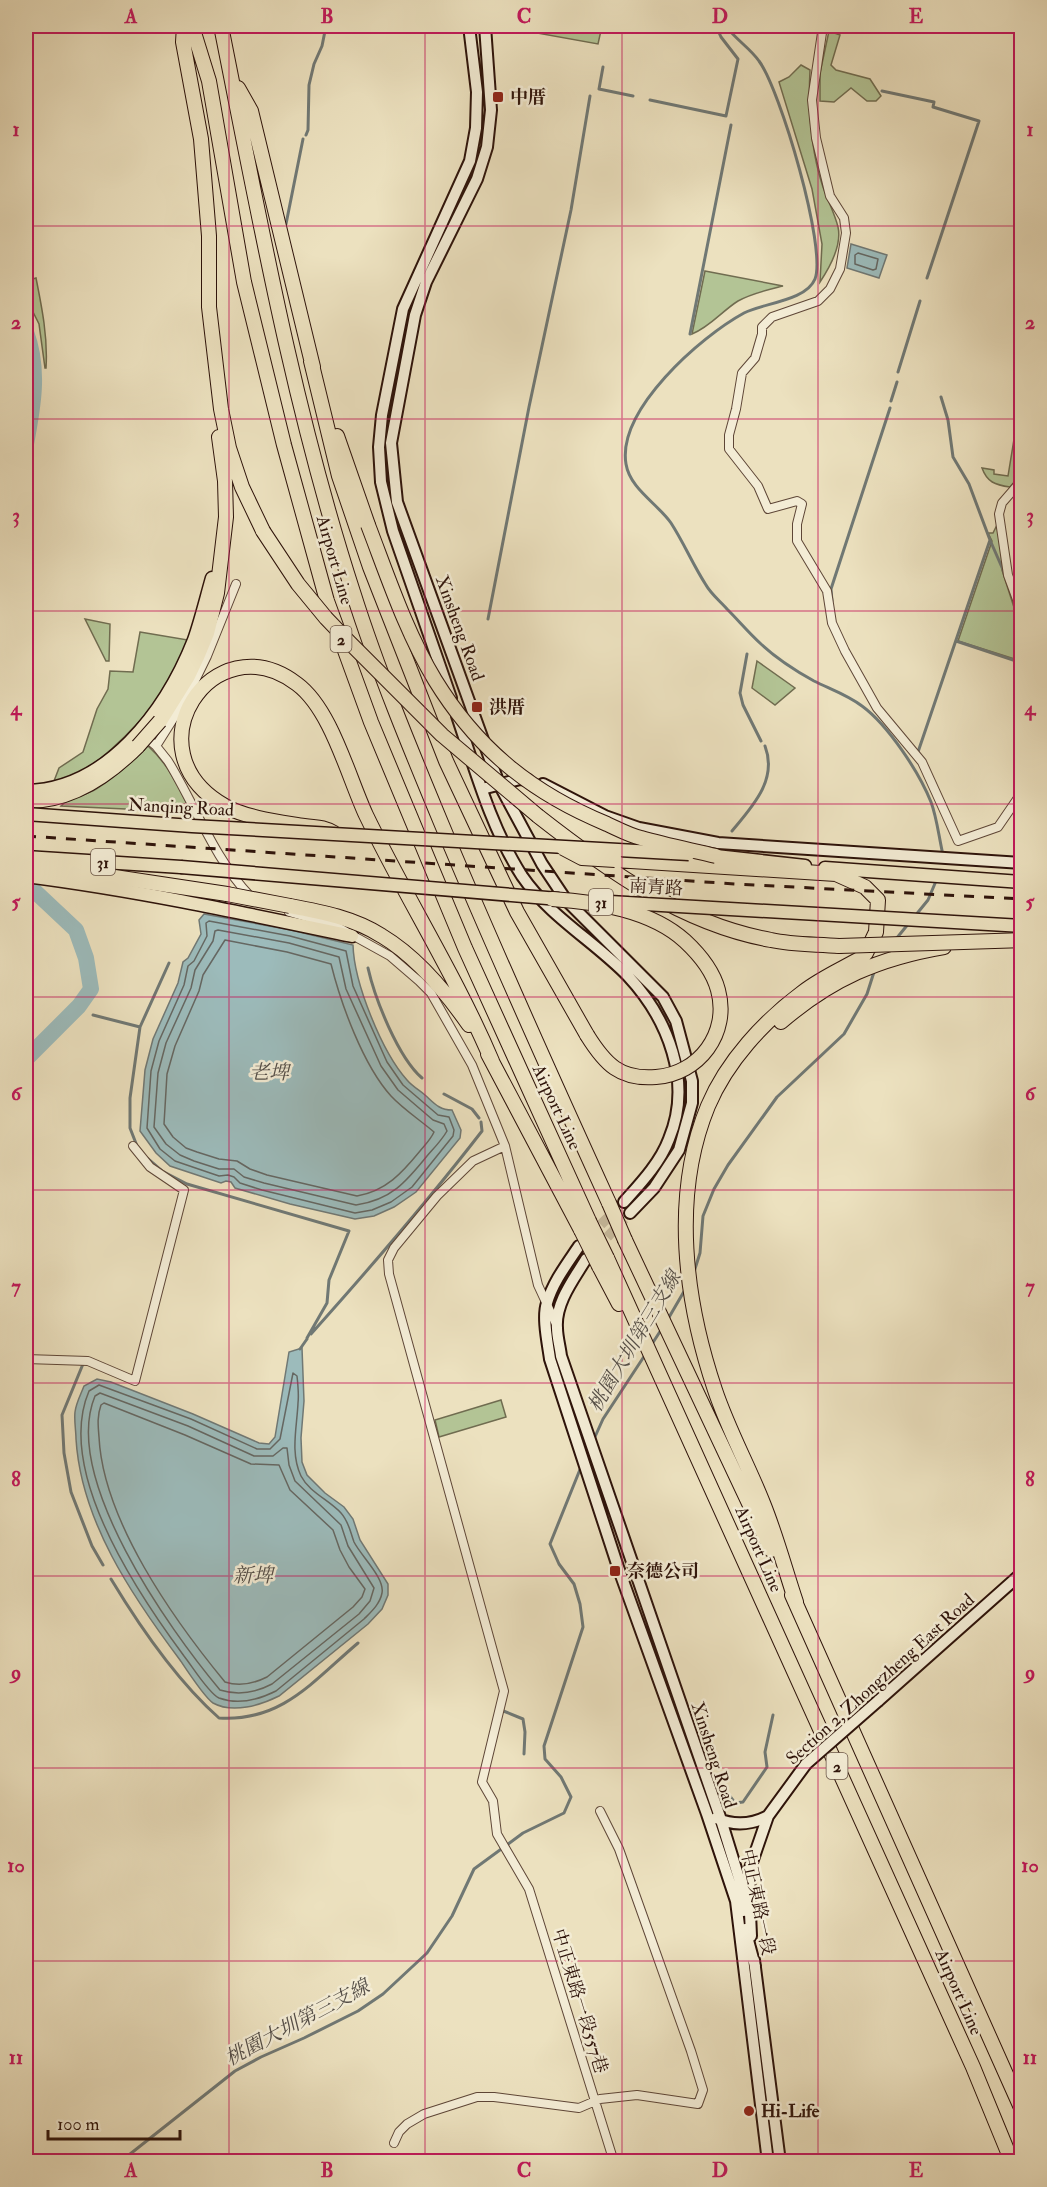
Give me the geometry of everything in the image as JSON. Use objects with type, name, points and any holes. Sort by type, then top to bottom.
[{"type":"highway","points":[[26,801],[52,800],[70,794],[119,765],[160,721],[188,676],[207,633],[218,593],[226,517],[225,481],[207,359],[209,236],[201,139],[183,42],[184,26]]},
{"type":"highway","name":"Airport Line","points":[[192,26],[209,81],[244,282],[282,434],[327,601],[371,722],[465,948],[585,1226],[597,1261],[638,1331],[696,1452],[968,2056],[1012,2162]]},
{"type":"highway","name":"Airport Line","points":[[221,26],[271,278],[318,480],[353,593],[395,713],[476,907],[625,1240],[796,1602],[1022,2110]]},
{"type":"highway","points":[[231,75],[251,111],[339,476],[382,599],[446,761],[517,912],[587,1035],[605,1060],[618,1071],[636,1077],[666,1076],[686,1070],[702,1056],[716,1033],[720,1011],[718,990],[709,970],[695,952],[684,940],[659,924],[627,911],[600,904],[552,899]]},
{"type":"highway","points":[[209,307],[219,399],[229,448],[242,487],[263,531],[298,584],[326,618],[442,735],[584,852],[635,885],[700,920],[771,940],[839,946],[1022,940]]},
{"type":"highway","points":[[311,361],[394,593],[435,680],[475,735],[497,757],[543,794],[574,811],[639,838],[716,856]]},
{"type":"highway","points":[[334,833],[320,826],[270,820],[225,806],[206,792],[189,772],[182,754],[184,715],[198,692],[209,681],[237,669],[272,669],[298,684],[323,714],[366,814],[412,906],[474,1017],[492,1061]]},
{"type":"highway","points":[[563,848],[582,858],[836,874],[865,887],[878,900],[876,932],[866,953],[804,991],[757,1034],[731,1066],[709,1106],[701,1129],[685,1207],[685,1237],[697,1320],[716,1392],[764,1503],[796,1602]]},
{"type":"highway","points":[[26,865],[108,876],[326,913],[383,936],[406,953],[456,1007],[492,1061],[585,1226]]},
{"type":"highway","points":[[701,1129],[761,1042],[800,1006],[820,992],[867,967],[895,957],[980,941]]},
{"type":"main road","name":"Xinsheng Road","points":[[469,26],[477,92],[476,128],[470,161],[404,309],[382,415],[379,447],[381,482],[393,531],[482,789],[509,851],[523,876],[553,912],[628,976],[657,1015],[671,1044],[677,1074],[679,1107],[669,1139],[648,1174],[624,1202]]},
{"type":"main road","name":"Xinsheng Road","points":[[484,26],[490,75],[491,110],[487,147],[477,179],[426,282],[415,315],[391,443],[397,502],[499,784],[542,864],[566,900],[656,990],[676,1021],[692,1081],[692,1103],[679,1150],[654,1188],[630,1213]]},
{"type":"main road","points":[[26,791],[46,791],[70,784],[90,774],[109,762],[139,732],[180,671],[194,639],[212,578]]},
{"type":"main road","points":[[482,789],[520,779],[536,781],[605,816],[639,828],[718,843],[1022,863]]},
{"type":"main road","name":"Nanqing Road","points":[[26,814],[334,833]]},
{"type":"main road","name":"南青路","points":[[334,833],[716,856],[805,866],[1022,882]]},
{"type":"main road","name":"南青路","points":[[26,857],[181,867],[552,899],[1022,926]]},
{"type":"main road","name":"31","points":[[26,876],[108,886],[352,936]]},
{"type":"main road","points":[[243,913],[250,896]]},
{"type":"main road","name":"Xinsheng Road","points":[[579,1246],[561,1273],[546,1305],[546,1334],[550,1359],[618,1567],[707,1814],[721,1820]]},
{"type":"main road","name":"Xinsheng Road","points":[[597,1261],[566,1292],[560,1307],[556,1325],[561,1356],[721,1820]]},
{"type":"main road","name":"Section 2, Zhongzheng East Road","points":[[751,1867],[768,1816],[807,1764],[1022,1573]]},
{"type":"main road","points":[[707,1814],[736,1901],[768,2162]]},
{"type":"main road","points":[[721,1820],[733,1823],[753,1823],[768,1816]]},
{"type":"main road","name":"中正東路一段","points":[[721,1820],[742,1888],[744,1925],[755,1966]]},
{"type":"main road","points":[[736,1901],[751,1867]]},
{"type":"main road","name":"中正東路一段","points":[[751,1867],[749,1901],[755,1966]]},
{"type":"main road","points":[[755,1966],[780,2162]]},
{"type":"street","points":[[823,26],[812,100],[816,138],[830,196],[844,218],[846,233],[840,269],[830,289],[818,301],[772,317],[762,327],[755,358],[742,374],[729,435],[729,449],[758,486],[768,509],[797,501],[801,504],[797,524],[797,541],[827,591],[832,623],[845,651],[877,708],[922,762],[958,841],[998,827],[1022,792]]},
{"type":"street","points":[[1022,480],[1002,503],[999,514],[1004,534],[1008,575],[1022,613]]},
{"type":"street","points":[[156,746],[187,697],[207,656],[236,584]]},
{"type":"street","points":[[139,732],[156,746],[180,781],[224,861],[250,896],[266,904],[334,925],[390,956],[431,993],[472,1065],[505,1146],[538,1285],[556,1325]]},
{"type":"street","points":[[26,1359],[88,1361],[135,1381],[184,1190],[150,1167],[133,1146]]},
{"type":"street","name":"中正東路一段557巷","points":[[505,1146],[473,1161],[457,1175],[394,1248],[388,1260],[389,1274],[504,1691],[482,1782],[493,1801],[497,1834],[529,1889],[614,2162]]},
{"type":"street","points":[[394,2144],[399,2132],[407,2124],[424,2114],[477,2097],[579,2108],[600,2099],[637,2095],[698,2104],[703,2090],[619,1849],[600,1811]]},
{"type":"green space","points":[[498,26],[602,26],[598,44]]},
{"type":"green space","points":[[829,31],[840,35],[831,65],[836,70],[870,79],[881,96],[876,101],[867,101],[851,88],[834,102],[820,101],[820,73]]},
{"type":"green space","points":[[801,65],[810,70],[809,99],[812,142],[822,184],[837,222],[839,234],[834,256],[820,282],[822,244],[812,189],[779,82],[789,77]]},
{"type":"green space","points":[[705,271],[783,286],[738,301],[705,327],[692,334]]},
{"type":"green space","points":[[36,278],[45,334],[46,368],[39,324],[26,298],[26,281]]},
{"type":"green space","points":[[1017,421],[1021,423],[1020,475],[1010,487],[989,480],[982,468],[994,470],[994,474],[1008,476]]},
{"type":"green space","points":[[997,525],[1001,542],[1002,570],[1021,629],[1021,661],[958,641],[992,541],[988,533],[993,533]]},
{"type":"green space","points":[[85,619],[110,624],[109,661],[106,661]]},
{"type":"green space","points":[[140,632],[188,640],[158,698],[126,736],[81,772],[54,781],[59,768],[83,752],[97,709],[108,689],[110,671],[133,672]]},
{"type":"green space","points":[[757,661],[795,688],[775,705],[752,688]]},
{"type":"green space","points":[[148,746],[168,769],[191,812],[61,806],[103,784],[124,769]]},
{"type":"green space","points":[[501,1400],[506,1417],[439,1437],[435,1420]]},
{"type":"water","points":[[851,244],[887,255],[879,278],[847,268]]},
{"type":"water","name":"老埤","points":[[204,914],[291,930],[353,945],[358,978],[364,997],[388,1052],[411,1084],[437,1106],[452,1110],[461,1130],[460,1138],[416,1192],[394,1207],[374,1216],[355,1219],[235,1188],[231,1182],[221,1183],[170,1166],[156,1153],[140,1131],[145,1070],[153,1039],[178,983],[183,962],[188,958],[201,934],[199,920]]},
{"type":"water","name":"新埤","points":[[302,1348],[304,1401],[302,1462],[307,1475],[325,1493],[344,1507],[353,1519],[360,1540],[388,1584],[388,1595],[382,1609],[368,1624],[279,1696],[247,1707],[229,1708],[213,1703],[196,1683],[127,1584],[98,1528],[80,1469],[75,1419],[77,1402],[84,1386],[97,1379],[111,1382],[259,1443],[269,1444],[275,1437],[289,1352]]},
{"type":"waterway","points":[[306,135],[309,85],[326,26]]},
{"type":"waterway","points":[[650,100],[726,116],[738,59],[721,37],[716,26]]},
{"type":"waterway","name":"桃園大圳第三支線","points":[[726,26],[759,61],[768,77],[789,134],[814,236],[817,262],[815,279],[810,286],[794,297],[744,313],[726,324],[685,357],[665,377],[634,421],[627,443],[626,464],[639,489],[671,523],[708,588],[752,635],[793,669],[862,706],[892,737],[911,763],[926,790],[936,821],[943,855]]},
{"type":"waterway","points":[[603,67],[599,89],[633,96]]},
{"type":"waterway","points":[[882,91],[934,102],[933,107],[979,121],[927,278]]},
{"type":"waterway","points":[[488,619],[529,407],[571,210],[590,96]]},
{"type":"waterway","points":[[690,334],[731,125]]},
{"type":"waterway","points":[[286,224],[303,139]]},
{"type":"waterway","points":[[898,372],[920,301]]},
{"type":"waterway","points":[[26,332],[34,374],[33,402],[26,444]]},
{"type":"waterway","points":[[891,401],[897,382]]},
{"type":"waterway","points":[[918,752],[990,540],[969,484],[953,457],[948,420],[941,397]]},
{"type":"waterway","points":[[832,601],[831,589],[890,408]]},
{"type":"waterway","points":[[990,540],[1004,572]]},
{"type":"waterway","points":[[1018,613],[1022,622]]},
{"type":"waterway","points":[[956,641],[1022,663]]},
{"type":"waterway","points":[[747,654],[740,693],[743,705],[761,741]]},
{"type":"waterway","points":[[732,831],[755,803],[766,782],[768,758],[765,746]]},
{"type":"waterway","points":[[1017,794],[1022,780]]},
{"type":"waterway","name":"桃園大圳第三支線","points":[[915,916],[928,900],[936,881]]},
{"type":"waterway","points":[[26,883],[76,930],[86,958],[91,989],[79,1006],[26,1059]]},
{"type":"waterway","name":"桃園大圳第三支線","points":[[896,939],[909,923]]},
{"type":"waterway","points":[[140,1027],[169,963]]},
{"type":"waterway","points":[[368,968],[376,995],[396,1042],[413,1069],[422,1078]]},
{"type":"waterway","name":"桃園大圳第三支線","points":[[694,1272],[700,1253],[703,1216],[714,1189],[728,1165],[777,1097],[844,1034],[867,994],[874,972]]},
{"type":"waterway","points":[[93,1015],[140,1027],[130,1098],[130,1128],[137,1146]]},
{"type":"waterway","points":[[444,1094],[472,1109],[479,1118]]},
{"type":"waterway","points":[[311,1334],[462,1157],[482,1131],[481,1122]]},
{"type":"waterway","points":[[147,1158],[162,1171],[187,1184],[349,1231],[329,1280],[327,1303],[307,1338]]},
{"type":"waterway","name":"桃園大圳第三支線","points":[[668,1319],[686,1288]]},
{"type":"waterway","name":"桃園大圳第三支線","points":[[652,1344],[661,1330]]},
{"type":"waterway","points":[[300,1349],[307,1339]]},
{"type":"waterway","name":"桃園大圳第三支線","points":[[594,1439],[603,1419],[645,1355]]},
{"type":"waterway","points":[[83,1364],[62,1415],[64,1453],[71,1492],[92,1546],[103,1565]]},
{"type":"waterway","name":"桃園大圳第三支線","points":[[120,2162],[235,2071],[358,2011],[383,1994],[427,1953],[452,1916],[474,1869],[523,1833],[564,1813],[571,1797],[561,1777],[545,1759],[544,1746],[583,1627],[574,1584],[559,1564],[550,1544],[581,1467]]},
{"type":"waterway","points":[[111,1579],[160,1652],[188,1687],[219,1718],[241,1717],[279,1706],[311,1684],[358,1643]]},
{"type":"waterway","points":[[501,1710],[523,1719],[524,1754]]},
{"type":"waterway","points":[[726,1791],[735,1803],[743,1802],[767,1767],[765,1752],[773,1715]]},
{"type":"tunnel","points":[[590,1235],[624,1202]]},
{"type":"tunnel","points":[[597,1248],[630,1213]]},
{"type":"railway","points":[[26,836],[735,884],[1022,899]]},
{"type":"place","name":"中厝","points":[[498,97]]},
{"type":"place","name":"洪厝","points":[[477,707]]},
{"type":"place","name":"奈德公司","points":[[615,1571]]},
{"type":"place","name":"Hi-Life","points":[[749,2111]]}]
